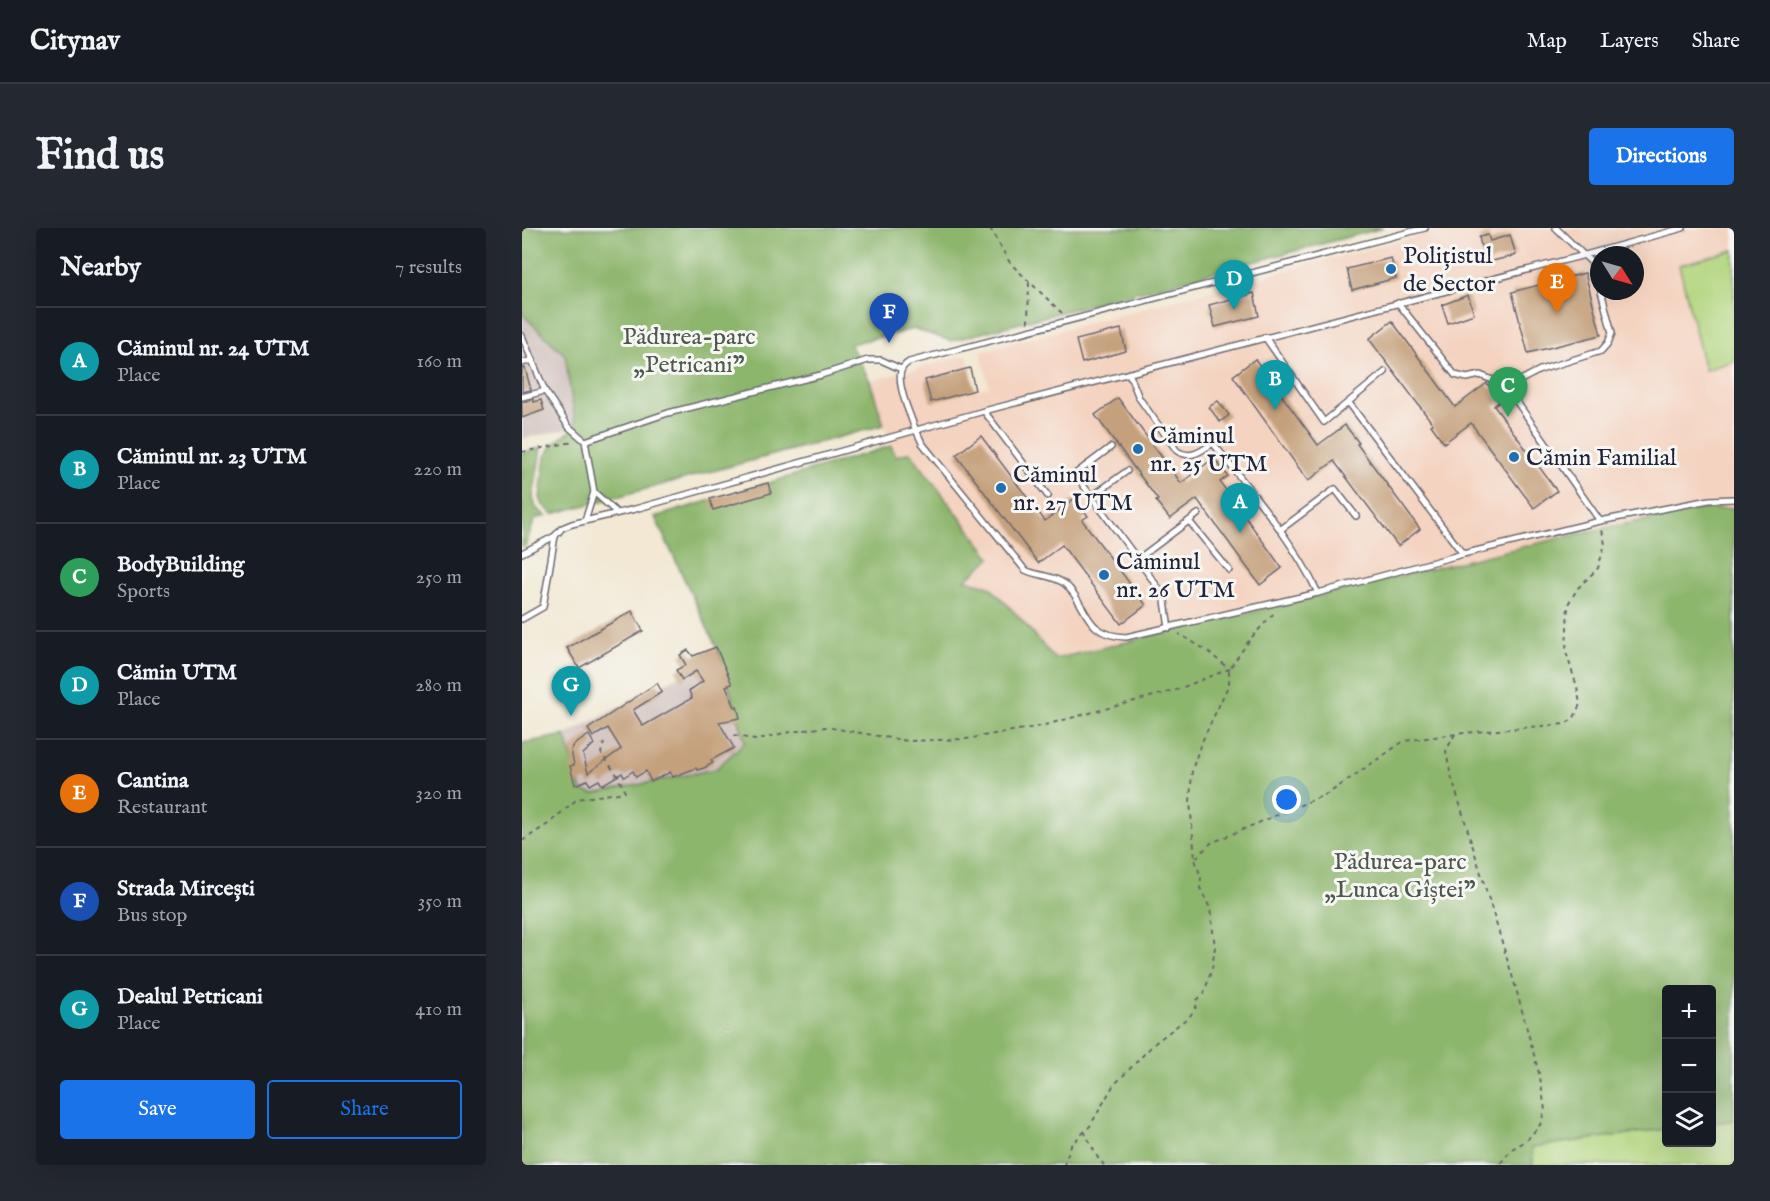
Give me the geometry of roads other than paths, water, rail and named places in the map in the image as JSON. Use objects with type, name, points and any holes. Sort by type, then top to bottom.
[{"type":"lane","points":[[1425,228],[909,362],[901,369],[899,381],[915,429],[922,443],[1024,570],[1058,579],[1067,586],[1089,620],[1103,633],[1114,637],[1126,637],[1169,628],[1318,593],[1463,554],[1600,521],[1709,500],[1734,499]]},
{"type":"lane","points":[[1556,228],[1590,261]]},
{"type":"lane","points":[[522,553],[555,536],[562,528],[585,521],[915,429],[1683,228]]},
{"type":"lane","points":[[1504,385],[1518,382],[1539,370],[1601,351],[1608,343],[1612,333],[1603,300]]},
{"type":"lane","points":[[1398,303],[1455,375],[1467,378],[1480,375],[1504,385],[1600,521]]},
{"type":"lane","points":[[522,336],[545,391],[569,427],[585,441],[594,492],[585,521]]},
{"type":"lane","points":[[1265,338],[1324,422],[1386,372]]},
{"type":"lane","points":[[522,363],[533,360]]},
{"type":"lane","points":[[585,441],[668,413],[821,375],[868,360],[881,360],[901,369]]},
{"type":"lane","points":[[1129,373],[1139,399],[1177,451],[1189,456],[1213,443],[1280,530],[1306,568],[1318,593]]},
{"type":"lane","points":[[522,398],[545,391]]},
{"type":"lane","points":[[1349,403],[1463,554]]},
{"type":"lane","points":[[984,411],[1048,496]]},
{"type":"lane","points":[[1111,447],[1075,474],[1164,597],[1169,628]]},
{"type":"lane","points":[[1091,497],[1127,471]]},
{"type":"lane","points":[[1280,530],[1335,489],[1356,516]]},
{"type":"lane","points":[[594,492],[617,513]]},
{"type":"lane","points":[[1138,560],[1198,514]]},
{"type":"lane","points":[[1189,521],[1229,570]]},
{"type":"lane","points":[[522,619],[543,607],[555,536]]},
{"type":"place","name":"Polițistul de Sector","points":[[1391,269]]},
{"type":"place","name":"Cămin UTM","points":[[1234,310]]},
{"type":"place","name":"Cantina","points":[[1557,313]]},
{"type":"place","name":"Strada Mircești","points":[[889,343]]},
{"type":"place","name":"Căminul nr. 23 UTM","points":[[1275,410]]},
{"type":"place","name":"BodyBuilding","points":[[1508,417]]},
{"type":"place","name":"Căminul nr. 25 UTM","points":[[1138,449]]},
{"type":"place","name":"Cămin Familial","points":[[1514,457]]},
{"type":"place","name":"Căminul nr. 27 UTM","points":[[1001,488]]},
{"type":"place","name":"Căminul nr. 24 UTM","points":[[1240,533]]},
{"type":"place","name":"Căminul nr. 26 UTM","points":[[1104,575]]},
{"type":"place","name":"Dealul Petricani","points":[[571,716]]},
{"type":"park label","name":"Pădurea-parc „Petricani”","points":[[689,350]]},
{"type":"park label","name":"Pădurea-parc „Lunca Gîștei”","points":[[1400,875]]}]
